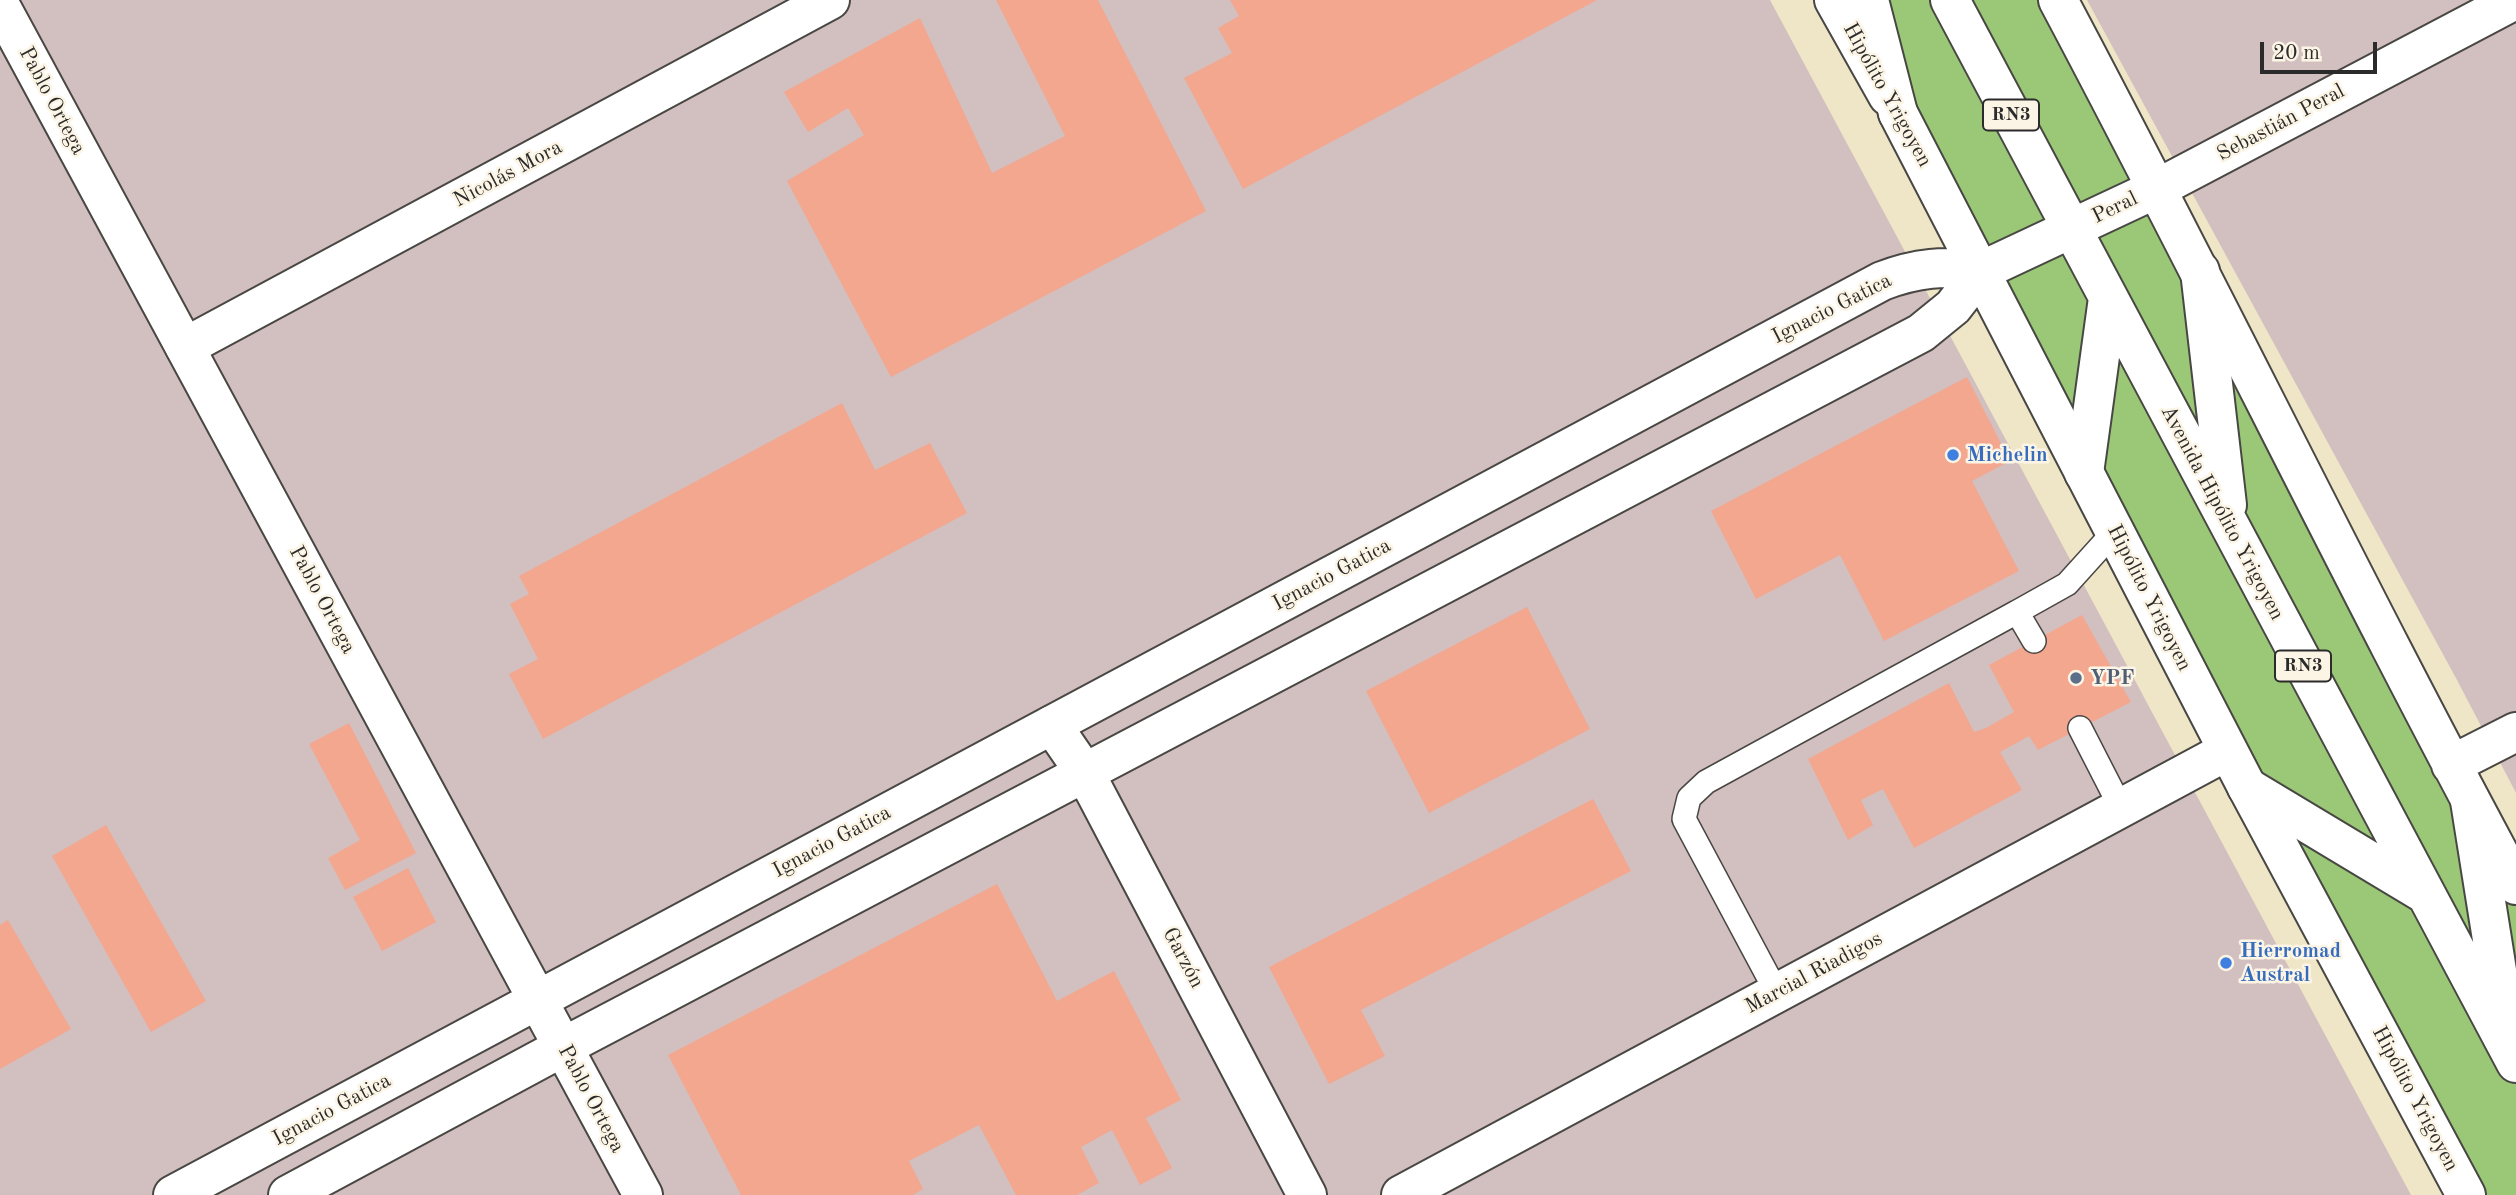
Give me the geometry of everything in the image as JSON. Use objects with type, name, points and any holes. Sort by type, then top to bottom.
[{"type":"main road","name":"Nicolás Mora","points":[[185,347],[830,0]]},
{"type":"main road","name":"Hipólito Yrigoyen","points":[[1834,0],[1898,113],[2227,751],[2466,1195]]},
{"type":"main road","points":[[1869,0],[1898,113]]},
{"type":"main road","name":"Avenida Hipólito Yrigoyen","points":[[1950,0],[2229,528],[2513,1056]]},
{"type":"main road","points":[[2058,0],[2158,188],[2451,765],[2516,885]]},
{"type":"main road","name":"Sebastián Peral","points":[[2158,188],[2515,0]]},
{"type":"main road","name":"Pablo Ortega","points":[[0,5],[643,1195]]},
{"type":"main road","name":"Peral","points":[[1981,271],[2158,188]]},
{"type":"main road","name":"Ignacio Gatica","points":[[173,1195],[1882,281],[1928,267],[1981,271]]},
{"type":"main road","points":[[288,1195],[563,1047],[1921,333],[1953,307],[1981,271]]},
{"type":"main road","points":[[2200,271],[2229,528]]},
{"type":"main road","points":[[2084,473],[2108,298]]},
{"type":"main road","name":"Garzón","points":[[1052,725],[1085,773],[1307,1195]]},
{"type":"main road","points":[[2451,765],[2516,732]]},
{"type":"main road","name":"Marcial Riadigos","points":[[1401,1195],[1455,1182],[1777,993],[2227,751]]},
{"type":"main road","points":[[2247,787],[2425,894]]},
{"type":"main road","points":[[2470,801],[2513,1056]]},
{"type":"lane","points":[[1777,993],[1684,819],[1689,798],[1706,782],[2067,584],[2114,531]]},
{"type":"lane","points":[[2017,612],[2034,641]]},
{"type":"lane","points":[[2080,729],[2121,808]]},
{"type":"shaded area","points":[[0,0],[1770,0],[2411,1195],[0,1195]]},
{"type":"shaded area","points":[[2087,0],[2516,0],[2516,793],[2457,680]]},
{"type":"green space","points":[[1834,0],[2058,0],[2516,885],[2516,1195],[2466,1195]]},
{"type":"building","points":[[996,0],[1098,0],[1206,211],[891,377],[787,181],[864,135],[848,108],[808,132],[784,92],[920,18],[992,173],[1065,136]]},
{"type":"building","points":[[1230,0],[1597,0],[1243,189],[1184,78],[1232,53],[1218,28],[1239,16]]},
{"type":"building","points":[[1967,377],[2010,461],[1972,481],[2019,571],[1884,641],[1840,555],[1756,599],[1711,511]]},
{"type":"building","points":[[842,403],[875,470],[930,443],[967,513],[543,739],[509,674],[538,659],[510,604],[529,594],[519,576]]},
{"type":"building","points":[[1527,607],[1590,729],[1429,813],[1366,691]]},
{"type":"building","points":[[2082,615],[2131,702],[2038,750],[2029,736],[2000,752],[2022,790],[1914,848],[1883,789],[1861,800],[1873,825],[1848,840],[1808,759],[1949,683],[1974,732],[1986,728],[2014,712],[1989,665]]},
{"type":"building","points":[[349,723],[416,853],[345,890],[328,858],[360,840],[309,744]]},
{"type":"building","points":[[1593,799],[1631,871],[1361,1010],[1385,1056],[1329,1084],[1269,967]]},
{"type":"building","points":[[106,825],[206,1001],[151,1032],[52,856]]},
{"type":"building","points":[[408,868],[436,922],[382,951],[353,897]]},
{"type":"building","points":[[997,884],[1057,1001],[1114,971],[1181,1100],[1146,1118],[1172,1168],[1140,1185],[1112,1130],[1081,1147],[1099,1183],[1077,1195],[1016,1195],[979,1125],[909,1161],[923,1189],[913,1195],[741,1195],[668,1055]]},
{"type":"building","points":[[8,920],[71,1029],[0,1069],[0,925]]},
{"type":"place","name":"Michelin","points":[[1953,455]]},
{"type":"place","name":"YPF","points":[[2076,678]]},
{"type":"place","name":"Hierromad Austral","points":[[2226,963]]}]
